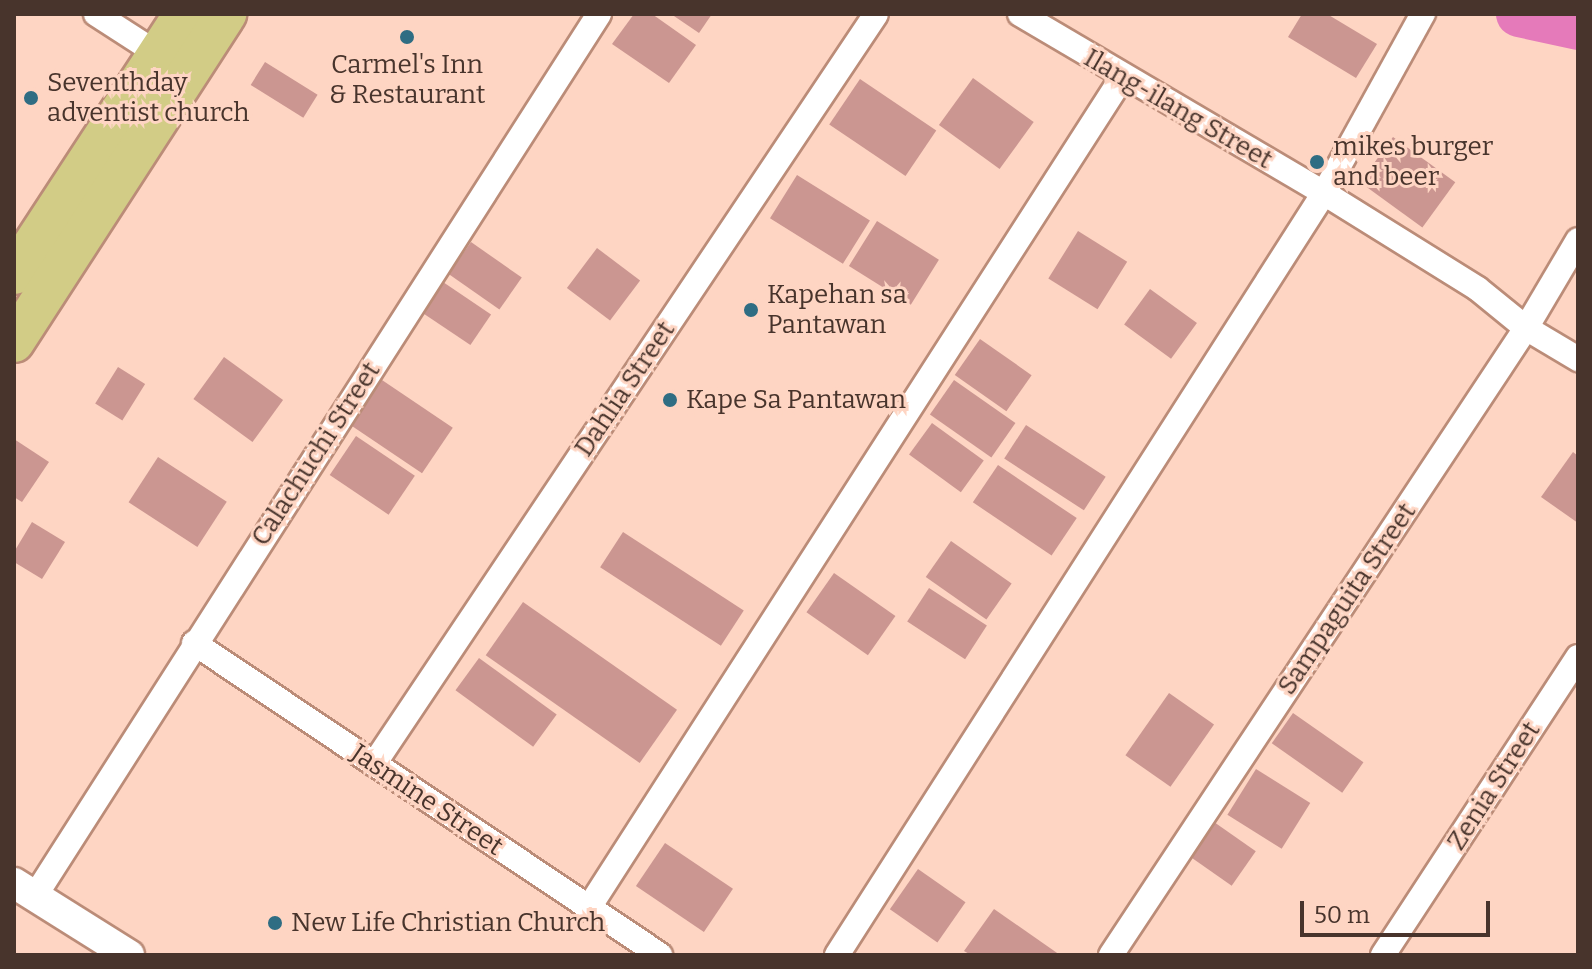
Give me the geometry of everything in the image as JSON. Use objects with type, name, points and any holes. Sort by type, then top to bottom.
[{"type":"highway","points":[[14,342],[173,64],[184,14]]},
{"type":"highway","points":[[14,274],[173,64],[226,14]]},
{"type":"street","points":[[96,14],[173,64]]},
{"type":"street","name":"Calachuchi Street","points":[[24,889],[194,643],[599,14]]},
{"type":"street","name":"Dahlia Street","points":[[374,764],[876,14]]},
{"type":"street","name":"Ilang-ilang Street","points":[[1020,14],[1122,78],[1324,193],[1478,289],[1526,328],[1578,359]]},
{"type":"street","points":[[837,955],[1324,193],[1423,14]]},
{"type":"street","points":[[588,909],[1122,78]]},
{"type":"street","name":"Sampaguita Street","points":[[1111,955],[1526,328],[1578,240]]},
{"type":"street","name":"Jasmine Street","points":[[194,643],[660,955]]},
{"type":"street","name":"Zenia Street","points":[[1383,955],[1578,657]]},
{"type":"street","points":[[24,889],[129,955]]},
{"type":"building","points":[[634,14],[652,14],[696,45],[669,83],[612,44]]},
{"type":"building","points":[[671,14],[712,14],[699,33]]},
{"type":"building","points":[[1302,14],[1327,14],[1377,44],[1356,78],[1288,37]]},
{"type":"building","points":[[265,62],[318,95],[303,118],[251,85]]},
{"type":"building","points":[[973,78],[1034,122],[1000,169],[939,125]]},
{"type":"building","points":[[860,79],[936,130],[906,176],[829,125]]},
{"type":"building","points":[[1393,137],[1455,182],[1422,228],[1360,182]]},
{"type":"building","points":[[797,175],[870,221],[843,264],[770,218]]},
{"type":"building","points":[[877,221],[939,260],[911,305],[849,266]]},
{"type":"building","points":[[1078,231],[1127,262],[1098,309],[1048,278]]},
{"type":"building","points":[[471,242],[522,278],[499,310],[449,274]]},
{"type":"building","points":[[597,248],[640,280],[610,320],[567,288]]},
{"type":"building","points":[[443,282],[491,314],[470,345],[422,313]]},
{"type":"building","points":[[1150,289],[1197,323],[1171,359],[1124,325]]},
{"type":"building","points":[[980,339],[1032,375],[1006,411],[955,375]]},
{"type":"building","points":[[224,357],[283,400],[252,442],[193,399]]},
{"type":"building","points":[[118,367],[145,384],[122,420],[95,403]]},
{"type":"building","points":[[379,378],[453,428],[422,473],[348,424]]},
{"type":"building","points":[[954,380],[1015,423],[991,457],[930,414]]},
{"type":"building","points":[[932,423],[984,461],[961,492],[909,455]]},
{"type":"building","points":[[1026,425],[1106,477],[1084,510],[1004,459]]},
{"type":"building","points":[[356,436],[415,476],[389,515],[330,475]]},
{"type":"building","points":[[14,439],[49,462],[22,502],[14,497]]},
{"type":"building","points":[[1573,452],[1578,456],[1578,523],[1541,497]]},
{"type":"building","points":[[158,457],[227,502],[197,547],[129,502]]},
{"type":"building","points":[[998,465],[1077,518],[1052,555],[973,502]]},
{"type":"building","points":[[32,522],[65,542],[42,579],[14,562],[14,552]]},
{"type":"building","points":[[623,532],[744,610],[721,646],[600,567]]},
{"type":"building","points":[[951,541],[1012,583],[986,619],[926,577]]},
{"type":"building","points":[[834,573],[895,616],[868,655],[806,612]]},
{"type":"building","points":[[929,588],[987,626],[965,659],[907,622]]},
{"type":"building","points":[[523,602],[677,710],[640,763],[486,655]]},
{"type":"building","points":[[479,658],[557,714],[533,747],[455,690]]},
{"type":"building","points":[[1169,693],[1214,725],[1170,787],[1125,755]]},
{"type":"building","points":[[1293,713],[1363,762],[1342,793],[1272,743]]},
{"type":"building","points":[[1256,769],[1310,803],[1282,849],[1227,815]]},
{"type":"building","points":[[1214,822],[1256,851],[1232,886],[1190,856]]},
{"type":"building","points":[[665,843],[733,889],[704,932],[636,886]]},
{"type":"building","points":[[918,869],[966,902],[937,942],[890,909]]},
{"type":"building","points":[[994,909],[1060,955],[971,955],[964,951]]},
{"type":"waterway","points":[[1519,14],[1578,27]]},
{"type":"place","name":"Carmel's Inn & Restaurant","points":[[407,37]]},
{"type":"place","name":"Seventhday adventist church","points":[[31,98]]},
{"type":"place","name":"mikes burger and beer","points":[[1317,162]]},
{"type":"place","name":"Kapehan sa Pantawan","points":[[751,310]]},
{"type":"place","name":"Kape Sa Pantawan","points":[[670,400]]},
{"type":"place","name":"New Life Christian Church","points":[[275,923]]}]
